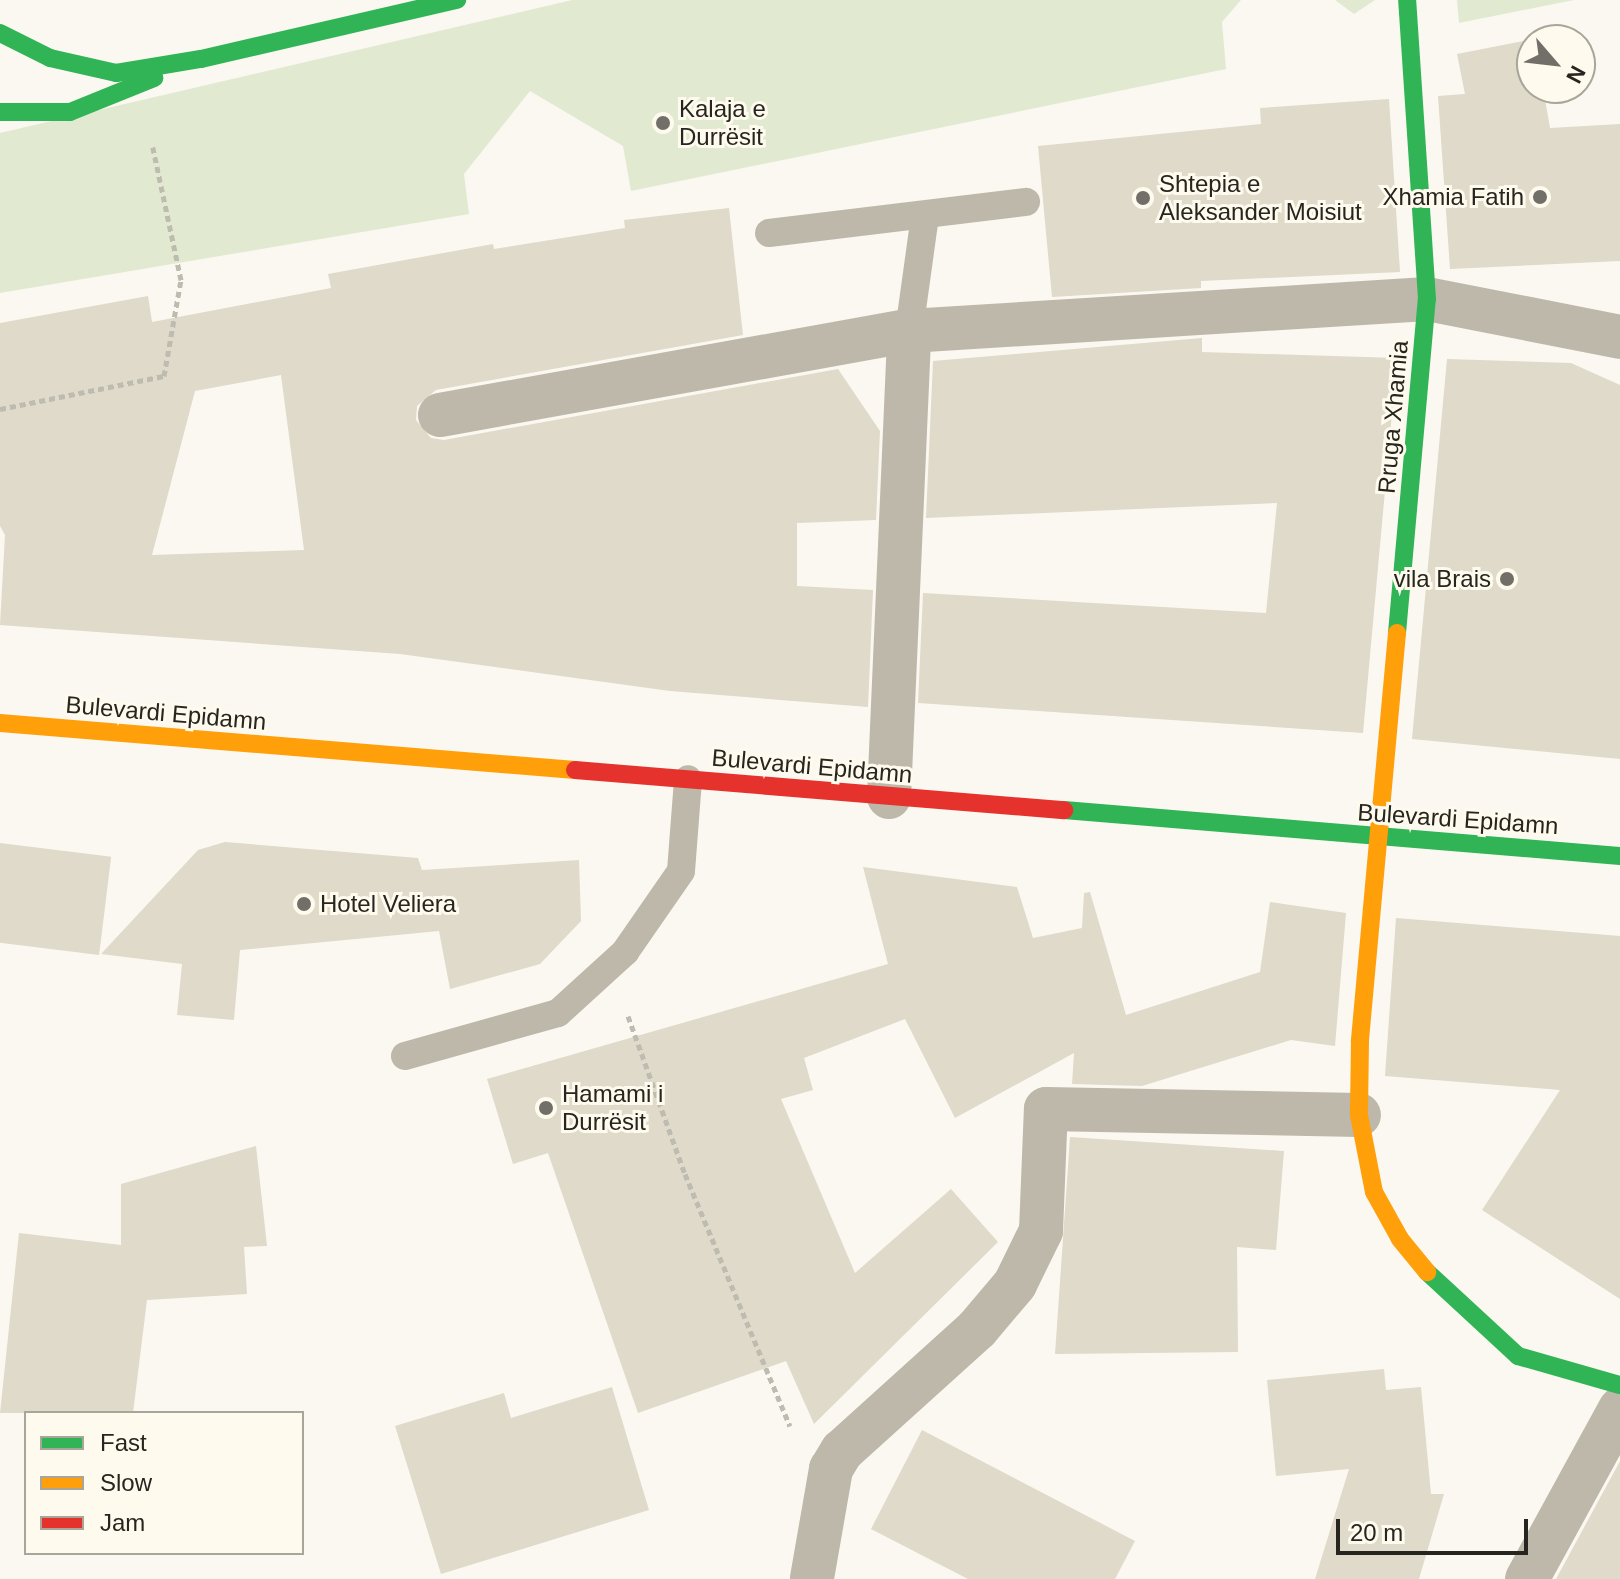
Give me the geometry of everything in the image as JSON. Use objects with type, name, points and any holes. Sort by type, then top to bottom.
[{"type":"street","points":[[0,33],[87,70],[116,73],[201,59],[457,0]]},
{"type":"street","name":"Rruga Xhamia","points":[[1407,0],[1427,299],[1381,838],[1360,1041],[1359,1115],[1374,1192],[1400,1239],[1441,1289],[1518,1356],[1620,1385]]},
{"type":"street","points":[[0,112],[70,112],[122,95],[139,84],[201,59]]},
{"type":"street","points":[[440,415],[909,331],[1427,299],[1620,337]]},
{"type":"street","points":[[889,797],[909,331]]},
{"type":"street","name":"Bulevardi Epidamn","points":[[0,723],[1620,856]]},
{"type":"street","points":[[814,1579],[830,1493],[831,1469],[842,1451],[977,1329],[1015,1284],[1041,1231],[1046,1109],[1359,1115]]},
{"type":"street","points":[[1527,1579],[1620,1409]]},
{"type":"lane","points":[[769,233],[1026,202]]},
{"type":"lane","points":[[909,331],[925,216]]},
{"type":"lane","points":[[405,1056],[558,1013],[625,952],[681,871],[688,779]]},
{"type":"path","points":[[0,409],[164,376],[181,280],[139,84]]},
{"type":"path","points":[[610,966],[685,1174],[779,1407],[830,1493]]},
{"type":"green space","points":[[572,0],[1241,0],[1222,22],[1226,69],[631,191],[623,146],[530,91],[464,174],[469,214],[0,293],[0,133]]},
{"type":"green space","points":[[1335,0],[1375,0],[1354,14]]},
{"type":"green space","points":[[1457,0],[1574,0],[1459,23]]},
{"type":"building","name":"Xhamia Fatih","points":[[1516,43],[1516,104],[1546,104],[1550,128],[1620,124],[1620,261],[1450,269],[1438,96],[1465,94],[1457,54]]},
{"type":"building","points":[[1389,99],[1400,272],[1201,281],[1201,288],[1052,297],[1038,146],[1261,124],[1260,108]]},
{"type":"building","points":[[729,208],[743,335],[436,390],[417,406],[416,420],[431,438],[444,440],[838,369],[880,431],[876,520],[797,523],[797,586],[873,590],[868,707],[670,691],[400,654],[0,625],[5,535],[0,526],[0,323],[148,296],[152,322],[331,288],[328,274],[493,244],[494,249],[625,228],[624,220]],"holes":[[[281,375],[304,550],[152,555],[195,391]]]},
{"type":"building","points":[[1202,338],[1202,352],[1397,358],[1363,733],[918,703],[923,593],[1266,613],[1277,503],[926,518],[933,361]]},
{"type":"building","name":"vila Brais","points":[[1447,359],[1571,363],[1620,385],[1620,759],[1412,739]]},
{"type":"building","points":[[225,842],[418,858],[422,870],[579,860],[581,921],[540,964],[450,989],[439,931],[240,950],[234,1020],[177,1015],[182,964],[101,954],[198,850]]},
{"type":"building","points":[[0,843],[111,857],[99,955],[0,943]]},
{"type":"building","points":[[863,867],[1017,887],[1033,938],[1082,928],[1084,893],[1090,892],[1126,1015],[1260,972],[1270,902],[1346,913],[1335,1046],[1291,1040],[1142,1086],[1072,1084],[1074,1053],[955,1118],[905,1019],[804,1058],[813,1090],[781,1099],[855,1273],[951,1189],[998,1242],[814,1424],[786,1361],[638,1413],[548,1153],[513,1164],[487,1079],[888,964]]},
{"type":"building","points":[[1396,918],[1620,936],[1620,1299],[1482,1210],[1560,1090],[1385,1076]]},
{"type":"building","points":[[1070,1137],[1284,1151],[1276,1250],[1237,1247],[1238,1352],[1055,1354]]},
{"type":"building","points":[[256,1146],[267,1246],[244,1247],[247,1294],[147,1300],[133,1411],[0,1413],[19,1233],[121,1245],[121,1184]]},
{"type":"building","points":[[1384,1369],[1386,1390],[1421,1387],[1431,1494],[1444,1494],[1419,1579],[1315,1579],[1349,1469],[1276,1476],[1267,1380]]},
{"type":"building","points":[[612,1387],[649,1510],[441,1574],[395,1426],[504,1393],[511,1418]]},
{"type":"building","points":[[922,1430],[1135,1541],[1115,1579],[968,1579],[871,1529]]},
{"type":"building","points":[[1620,1461],[1620,1579],[1556,1579]]},
{"type":"traffic: fast","points":[[0,33],[50,58],[116,73],[201,59],[457,0]]},
{"type":"traffic: fast","points":[[1397,633],[1427,299],[1407,0]]},
{"type":"traffic: fast","points":[[0,112],[70,112],[154,78]]},
{"type":"traffic: fast","points":[[1064,810],[1620,856]]},
{"type":"traffic: fast","points":[[1427,1272],[1518,1356],[1620,1385]]},
{"type":"traffic: slow","points":[[1397,633],[1360,1041],[1359,1115],[1374,1192],[1400,1239],[1427,1272]]},
{"type":"traffic: slow","points":[[0,723],[575,770]]},
{"type":"traffic: jam","points":[[575,770],[1064,810]]},
{"type":"place","name":"Kalaja e Durrësit","points":[[663,123]]},
{"type":"place","name":"Xhamia Fatih","points":[[1540,197]]},
{"type":"place","name":"Shtepia e Aleksander Moisiut","points":[[1143,198]]},
{"type":"place","name":"vila Brais","points":[[1507,579]]},
{"type":"place","name":"Hotel Veliera","points":[[304,904]]},
{"type":"place","name":"Hamami i Durrësit","points":[[546,1108]]}]
